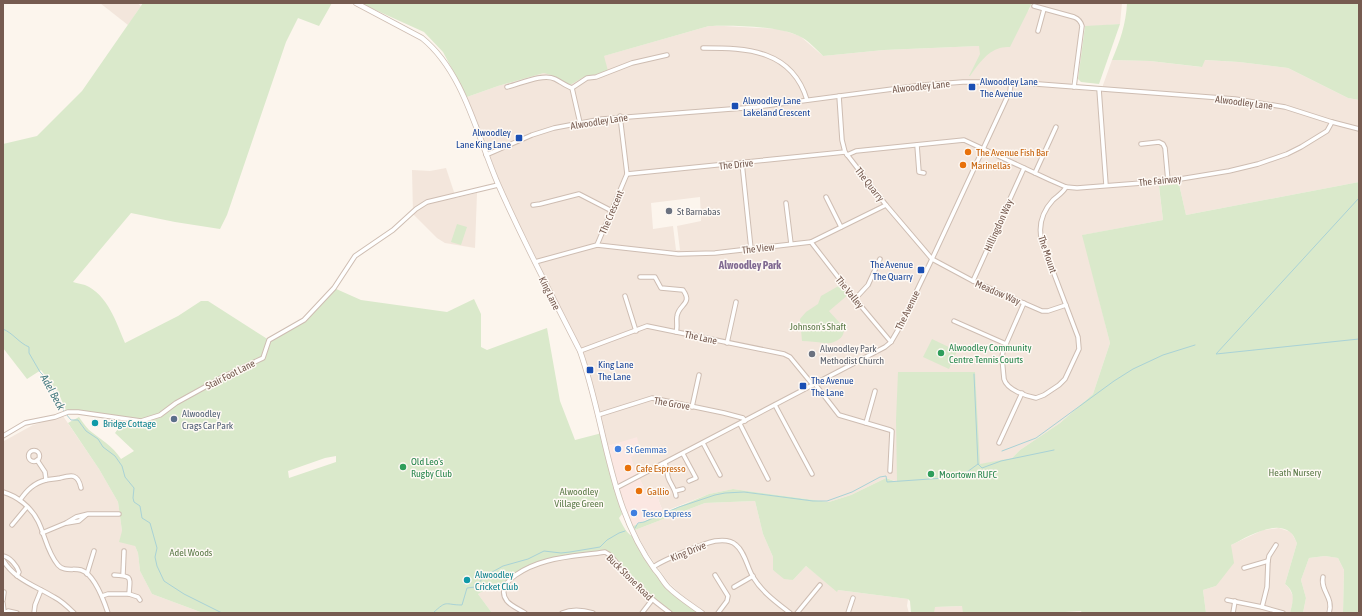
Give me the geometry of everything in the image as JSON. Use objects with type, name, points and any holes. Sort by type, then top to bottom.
[{"type":"street","name":"King Lane","points":[[356,3],[422,38],[441,57],[455,81],[470,113],[498,185],[580,351],[587,370],[616,488],[622,507],[636,538],[668,587],[700,613]]},
{"type":"street","points":[[1034,6],[1080,20],[1082,26],[1074,87]]},
{"type":"street","points":[[1038,30],[1044,9]]},
{"type":"street","points":[[704,48],[726,48],[756,52],[772,57],[781,62],[791,71],[800,83],[807,100]]},
{"type":"street","points":[[572,88],[587,78],[596,77],[632,63],[667,55]]},
{"type":"street","points":[[507,87],[545,77],[554,79],[572,88]]},
{"type":"street","name":"Alwoodley Lane","points":[[486,155],[532,135],[554,128],[620,116],[757,107],[923,85],[963,82],[1012,82],[1236,99],[1285,108],[1359,130]]},
{"type":"street","name":"The Avenue","points":[[616,488],[740,424],[885,347],[891,342],[932,259],[1010,91],[1012,82]]},
{"type":"street","points":[[572,88],[580,123]]},
{"type":"street","points":[[1099,89],[1106,185]]},
{"type":"street","name":"The Quarry","points":[[839,96],[842,140],[846,153],[886,205],[932,259]]},
{"type":"street","name":"The Crescent","points":[[535,262],[597,245],[627,174],[620,116]]},
{"type":"street","name":"The Fairway","points":[[983,149],[1066,187],[1077,188],[1168,181],[1229,171],[1258,164],[1287,154],[1327,131],[1332,122]]},
{"type":"street","points":[[1035,173],[1056,127]]},
{"type":"street","name":"The Drive","points":[[627,174],[964,140],[983,149]]},
{"type":"street","points":[[1141,144],[1159,142],[1163,144],[1165,148],[1168,181]]},
{"type":"street","points":[[917,145],[919,172],[924,173]]},
{"type":"street","points":[[742,163],[751,249]]},
{"type":"street","name":"Hillingdon Way","points":[[973,281],[1024,168]]},
{"type":"street","name":"Stair Foot Lane","points":[[3,436],[25,423],[62,415],[68,412],[78,412],[142,421],[160,415],[176,403],[223,376],[263,358],[269,340],[304,320],[334,288],[355,256],[393,230],[416,209],[427,202],[498,185]]},
{"type":"street","name":"The Mount","points":[[1066,187],[1047,207],[1042,219],[1040,232],[1042,242],[1066,305]]},
{"type":"street","points":[[533,205],[579,194],[612,211]]},
{"type":"street","points":[[826,197],[841,227]]},
{"type":"street","points":[[786,203],[791,244]]},
{"type":"street","name":"The View","points":[[597,245],[678,254],[715,253],[811,242],[886,205]]},
{"type":"street","name":"The Valley","points":[[811,242],[855,299],[891,342]]},
{"type":"street","points":[[855,299],[868,285],[880,259]]},
{"type":"street","name":"Meadow Way","points":[[932,259],[973,281],[1045,311],[1066,305]]},
{"type":"street","points":[[640,277],[655,277],[661,288],[683,290],[685,293],[687,299],[686,304],[679,311],[677,316],[676,332]]},
{"type":"street","points":[[625,296],[636,330]]},
{"type":"street","points":[[727,343],[736,302]]},
{"type":"street","points":[[1024,303],[1002,355],[1005,382],[1010,387],[1033,398],[1040,397],[1059,385],[1065,379],[1079,349],[1079,341],[1066,305]]},
{"type":"street","points":[[954,321],[1006,344]]},
{"type":"street","name":"The Lane","points":[[580,351],[647,326],[788,355],[839,415],[892,431],[890,471]]},
{"type":"street","points":[[692,406],[699,375]]},
{"type":"street","points":[[866,423],[875,391]]},
{"type":"street","points":[[1000,444],[1022,393]]},
{"type":"street","name":"The Grove","points":[[598,415],[652,398],[724,413],[743,418],[745,421]]},
{"type":"street","points":[[775,405],[812,474]]},
{"type":"street","points":[[740,424],[768,479]]},
{"type":"street","points":[[703,443],[720,475]]},
{"type":"street","points":[[683,454],[696,478],[689,482]]},
{"type":"street","points":[[37,460],[43,467],[46,480]]},
{"type":"street","points":[[665,463],[668,478],[676,496]]},
{"type":"street","points":[[20,500],[33,485],[46,480],[58,479],[67,475],[76,477],[81,488]]},
{"type":"street","points":[[675,491],[683,489]]},
{"type":"street","points":[[3,492],[20,500],[37,519],[50,554],[59,566],[62,568],[81,570],[87,574],[102,596],[108,613]]},
{"type":"street","points":[[12,525],[27,507]]},
{"type":"street","points":[[42,533],[76,517],[88,514],[119,514]]},
{"type":"street","name":"King Drive","points":[[654,567],[662,562],[709,543],[728,541],[740,549],[760,587],[790,613]]},
{"type":"street","points":[[1262,607],[1266,587],[1269,556],[1276,545]]},
{"type":"street","points":[[87,574],[94,551]]},
{"type":"street","points":[[123,575],[124,551]]},
{"type":"street","name":"Buck Stone Road","points":[[524,613],[508,602],[503,592],[505,584],[513,577],[547,561],[605,552],[609,554],[624,572],[652,600],[670,613]]},
{"type":"street","points":[[3,556],[8,557],[17,567],[17,576]]},
{"type":"street","points":[[3,560],[10,570],[17,576],[61,601],[74,613]]},
{"type":"street","points":[[1244,568],[1268,561]]},
{"type":"street","points":[[114,575],[129,577],[129,594]]},
{"type":"street","points":[[715,576],[728,596],[727,601],[718,613]]},
{"type":"street","points":[[734,587],[753,576]]},
{"type":"street","points":[[1323,576],[1323,587],[1331,602],[1329,613]]},
{"type":"street","points":[[797,613],[820,584]]},
{"type":"street","points":[[34,613],[36,600],[41,590]]},
{"type":"street","points":[[3,600],[4,592]]},
{"type":"street","points":[[102,596],[108,594],[129,594],[138,597],[140,600]]},
{"type":"street","points":[[848,613],[853,598]]},
{"type":"street","points":[[642,613],[652,600]]},
{"type":"street","points":[[1227,600],[1283,613]]},
{"type":"street","points":[[1233,613],[1235,601]]},
{"type":"street","points":[[3,604],[4,613],[8,611],[17,613]]},
{"type":"street","points":[[562,613],[566,611],[582,610],[593,613]]},
{"type":"shaded area","points":[[100,3],[137,3],[141,6],[128,25]]},
{"type":"shaded area","points":[[1032,3],[1122,3],[1120,24],[1082,27],[1070,89],[1103,92],[1103,85],[1112,60],[1150,61],[1201,67],[1204,60],[1239,62],[1288,68],[1348,98],[1359,100],[1359,182],[1186,215],[1179,184],[1159,187],[1163,220],[1083,235],[1110,343],[1093,394],[1060,423],[1020,450],[1012,458],[898,482],[886,478],[851,495],[829,502],[733,489],[709,494],[663,512],[657,496],[650,500],[630,457],[637,438],[608,446],[585,357],[505,195],[467,97],[498,86],[709,26],[779,29],[800,36],[823,56],[884,50],[979,46],[1029,10]],"holes":[[[700,197],[701,221],[677,226],[680,250],[676,250],[673,226],[653,229],[651,203]]]},
{"type":"shaded area","points":[[446,168],[456,198],[477,193],[475,248],[445,243],[437,238],[413,214],[412,170],[430,171]]},
{"type":"shaded area","points":[[63,416],[99,469],[118,502],[122,531],[135,546],[138,553],[140,571],[152,594],[203,613],[3,613],[3,444],[4,441],[33,425]]},
{"type":"shaded area","points":[[637,437],[641,452],[631,457],[636,472],[650,499],[657,496],[663,512],[633,526],[620,494],[608,446]]},
{"type":"shaded area","points":[[755,501],[763,534],[773,557],[773,570],[793,580],[806,566],[837,591],[908,599],[907,606],[909,613],[706,613],[680,594],[668,582],[646,551],[635,530],[705,503]]},
{"type":"shaded area","points":[[1279,528],[1291,532],[1297,543],[1285,584],[1289,588],[1294,598],[1290,613],[1206,613],[1203,590],[1216,586],[1231,545],[1263,530]]},
{"type":"shaded area","points":[[605,552],[670,613],[492,613],[478,594],[490,586],[505,584],[513,577],[547,561]]},
{"type":"shaded area","points":[[1325,556],[1338,558],[1344,570],[1343,613],[1303,613],[1306,598],[1301,580],[1309,558]]},
{"type":"shaded area","points":[[963,606],[963,613],[934,613],[934,607]]},
{"type":"green space","points":[[143,3],[332,3],[319,26],[298,18],[286,42],[227,215],[220,229],[131,213],[73,282],[85,285],[100,295],[110,310],[125,343],[178,316],[201,301],[208,301],[269,340],[304,320],[334,288],[361,300],[447,312],[474,299],[481,314],[481,347],[487,350],[547,328],[560,401],[575,440],[602,433],[609,468],[622,514],[619,518],[622,524],[633,537],[636,538],[668,587],[702,613],[670,613],[652,600],[605,552],[547,561],[526,570],[505,584],[490,587],[478,594],[492,613],[203,613],[152,594],[140,571],[138,553],[135,546],[119,542],[122,531],[118,502],[99,469],[68,423],[79,417],[89,430],[110,446],[121,459],[134,451],[115,433],[126,418],[66,411],[59,394],[41,370],[27,379],[3,348],[3,144],[37,136],[82,91]],"holes":[[[336,456],[336,462],[289,478],[288,471],[325,458]]]},
{"type":"green space","points":[[360,3],[1032,3],[1010,47],[1001,48],[991,52],[983,59],[970,76],[980,54],[979,46],[884,50],[823,56],[806,40],[799,36],[780,30],[755,27],[709,26],[604,56],[608,71],[582,78],[570,85],[544,73],[498,86],[467,97],[443,52],[424,32]]},
{"type":"green space","points":[[1127,3],[1359,3],[1359,100],[1348,98],[1288,68],[1239,62],[1205,60],[1202,67],[1150,61],[1112,60],[1122,32]]},
{"type":"green space","points":[[1120,24],[1099,84],[1081,82],[1078,79],[1085,26]]},
{"type":"green space","name":"Heath Nursery","points":[[1359,182],[1359,613],[1343,613],[1344,570],[1338,558],[1325,556],[1309,558],[1301,580],[1306,598],[1303,613],[1290,613],[1293,597],[1291,591],[1285,584],[1297,543],[1290,532],[1284,529],[1276,528],[1252,534],[1231,545],[1234,563],[1216,586],[1203,590],[1206,613],[1082,613],[1081,611],[1049,613],[963,613],[962,606],[935,607],[934,613],[911,613],[910,601],[908,599],[838,590],[837,592],[806,566],[793,580],[784,579],[773,570],[773,557],[763,534],[755,501],[705,503],[635,530],[633,526],[709,494],[733,489],[829,502],[851,495],[886,478],[897,482],[896,420],[898,372],[975,372],[980,464],[1012,458],[1020,450],[1060,423],[1093,394],[1110,343],[1082,235],[1163,220],[1159,186],[1179,184],[1186,215]]},
{"type":"green space","points":[[457,224],[467,227],[461,245],[451,242]]},
{"type":"green space","name":"Johnson's Shaft","points":[[842,284],[849,294],[829,311],[843,328],[844,332],[841,338],[831,343],[802,341],[800,319],[806,312],[818,304],[821,296]]},
{"type":"green space","name":"Alwoodley Community Centre Tennis Courts","points":[[932,339],[957,351],[949,369],[923,357]]},
{"type":"waterway","points":[[1359,198],[1216,354],[1359,339]]},
{"type":"waterway","name":"Adel Beck","points":[[3,329],[29,347],[29,353],[40,372],[47,379],[49,387],[57,395],[64,411]]},
{"type":"waterway","points":[[1002,451],[1036,438],[1114,381],[1133,369],[1163,355],[1195,345]]},
{"type":"waterway","points":[[974,374],[978,464],[982,468],[1001,461],[1054,450]]},
{"type":"waterway","name":"Adel Beck","points":[[66,414],[71,420],[78,420],[86,431],[98,439],[103,447],[115,456],[122,466],[125,477],[134,488],[134,502],[140,506],[142,518],[150,523],[157,548],[155,557],[157,566],[164,581],[184,594],[222,613]]},
{"type":"waterway","points":[[635,528],[638,523],[644,522],[679,507],[725,493],[744,492],[813,501],[827,501],[852,492],[880,477],[886,476],[887,482],[944,478],[967,472],[978,464]]},
{"type":"waterway","points":[[433,613],[444,604],[462,605],[467,588],[475,587],[485,576],[503,566],[528,559],[544,551],[561,553],[600,547],[607,540],[625,531]]},
{"type":"place","name":"Alwoodley Lane The Avenue","points":[[972,87]]},
{"type":"place","name":"Alwoodley Lane Lakeland Crescent","points":[[735,106]]},
{"type":"place","name":"Alwoodley Lane King Lane","points":[[519,138]]},
{"type":"place","name":"The Avenue Fish Bar","points":[[968,152]]},
{"type":"place","name":"Marinellas","points":[[963,165]]},
{"type":"place","name":"St Barnabas","points":[[669,211]]},
{"type":"place","name":"The Avenue The Quarry","points":[[921,270]]},
{"type":"place","name":"Alwoodley Community Centre Tennis Courts","points":[[941,353]]},
{"type":"place","name":"Alwoodley Park Methodist Church","points":[[812,354]]},
{"type":"place","name":"King Lane The Lane","points":[[590,370]]},
{"type":"place","name":"The Avenue The Lane","points":[[803,386]]},
{"type":"place","name":"Alwoodley Crags Car Park","points":[[174,419]]},
{"type":"place","name":"Bridge Cottage","points":[[95,423]]},
{"type":"place","name":"St Gemmas","points":[[618,449]]},
{"type":"place","name":"Old Leo's Rugby Club","points":[[403,467]]},
{"type":"place","name":"Cafe Espresso","points":[[628,468]]},
{"type":"place","name":"Moortown RUFC","points":[[931,474]]},
{"type":"place","name":"Gallio","points":[[639,491]]},
{"type":"place","name":"Tesco Express","points":[[634,513]]},
{"type":"place","name":"Alwoodley Cricket Club","points":[[467,580]]},
{"type":"district","name":"Alwoodley Park","points":[[750,265]]},
{"type":"park label","name":"Alwoodley Village Green","points":[[579,496]]},
{"type":"park label","name":"Adel Woods","points":[[191,552]]}]
